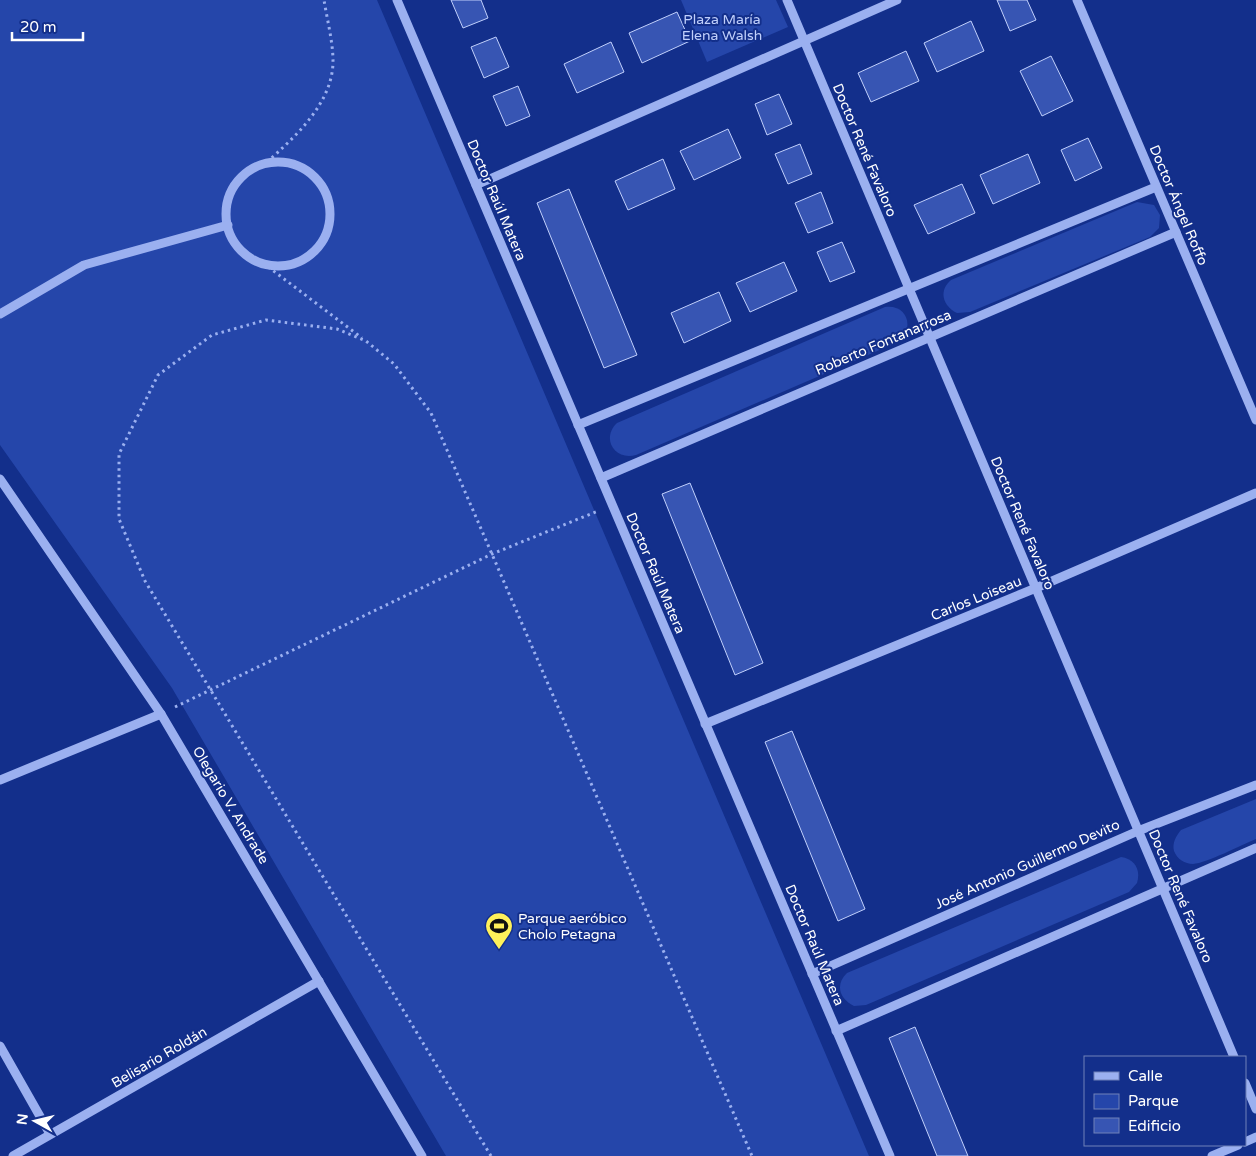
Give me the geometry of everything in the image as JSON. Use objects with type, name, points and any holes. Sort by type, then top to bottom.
[{"type":"street","name":"Doctor Raúl Matera","points":[[397,0],[890,1156]]},
{"type":"street","name":"Doctor René Favaloro","points":[[787,0],[1234,1056]]},
{"type":"street","points":[[476,185],[897,0]]},
{"type":"street","name":"Doctor Ángel Roffo","points":[[1077,0],[1256,420]]},
{"type":"street","points":[[267,162],[285,162],[301,166],[315,176],[325,190],[330,207],[330,224],[323,240],[312,254],[297,262],[280,266],[263,264],[251,258],[240,249],[228,225],[227,209],[231,193],[240,179],[252,168],[267,162]]},
{"type":"street","points":[[578,425],[1156,187]]},
{"type":"street","points":[[0,314],[84,265],[228,225]]},
{"type":"street","name":"Roberto Fontanarrosa","points":[[601,478],[1176,232]]},
{"type":"street","name":"Olegario V. Andrade","points":[[0,480],[161,714],[422,1156]]},
{"type":"street","name":"Carlos Loiseau","points":[[705,724],[1036,588],[1256,493]]},
{"type":"street","points":[[0,780],[161,714]]},
{"type":"street","name":"José Antonio Guillermo Devito","points":[[812,974],[1138,831],[1256,785]]},
{"type":"street","points":[[836,1031],[1256,848]]},
{"type":"street","name":"Belisario Roldán","points":[[13,1156],[28,1152],[50,1134],[319,982]]},
{"type":"street","points":[[0,1046],[50,1134]]},
{"type":"street","points":[[1246,1085],[1256,1109]]},
{"type":"street","points":[[1212,1156],[1236,1146]]},
{"type":"path","points":[[267,162],[314,115],[328,86],[334,62],[324,0]]},
{"type":"path","points":[[263,264],[394,364],[431,413],[752,1156]]},
{"type":"path","points":[[366,341],[337,329],[266,320],[212,335],[158,375],[119,454],[119,519],[145,581],[492,1156]]},
{"type":"path","points":[[161,714],[492,554],[612,505]]},
{"type":"green space","points":[[0,0],[377,0],[869,1156],[446,1156],[172,688],[0,445]]},
{"type":"green space","name":"Plaza María Elena Walsh","points":[[681,0],[776,0],[788,27],[707,62]]},
{"type":"green space","points":[[1137,202],[1154,205],[1160,215],[1159,228],[1150,237],[970,312],[957,313],[948,306],[943,293],[951,280]]},
{"type":"green space","points":[[885,307],[899,309],[906,318],[906,331],[898,342],[636,455],[622,455],[612,447],[610,435],[617,423]]},
{"type":"green space","points":[[1256,799],[1256,839],[1199,863],[1187,863],[1177,856],[1174,851],[1174,842],[1181,830]]},
{"type":"green space","points":[[1121,857],[1130,860],[1136,866],[1138,874],[1137,883],[1129,892],[866,1005],[854,1006],[845,999],[840,991],[841,982],[847,973]]},
{"type":"building","points":[[451,0],[481,0],[488,18],[463,28]]},
{"type":"building","points":[[997,0],[1027,0],[1036,20],[1010,31]]},
{"type":"building","points":[[677,12],[690,41],[642,63],[629,33]]},
{"type":"building","points":[[971,21],[984,51],[937,72],[924,43]]},
{"type":"building","points":[[496,37],[509,67],[484,78],[471,47]]},
{"type":"building","points":[[611,42],[624,72],[577,93],[564,64]]},
{"type":"building","points":[[906,51],[919,81],[871,102],[858,73]]},
{"type":"building","points":[[1051,56],[1073,101],[1042,116],[1020,71]]},
{"type":"building","points":[[518,86],[530,116],[506,126],[493,96]]},
{"type":"building","points":[[779,94],[792,124],[767,135],[755,104]]},
{"type":"building","points":[[728,129],[741,158],[694,180],[680,151]]},
{"type":"building","points":[[1088,138],[1102,168],[1075,181],[1061,150]]},
{"type":"building","points":[[800,144],[812,174],[788,184],[775,154]]},
{"type":"building","points":[[1028,154],[1040,183],[993,204],[980,175]]},
{"type":"building","points":[[663,159],[675,189],[628,210],[615,181]]},
{"type":"building","points":[[962,184],[975,213],[928,234],[914,205]]},
{"type":"building","points":[[569,189],[637,355],[604,368],[537,203]]},
{"type":"building","points":[[821,192],[833,223],[808,233],[795,203]]},
{"type":"building","points":[[842,242],[855,272],[830,282],[817,252]]},
{"type":"building","points":[[784,262],[797,291],[750,312],[736,283]]},
{"type":"building","points":[[719,292],[731,321],[684,343],[671,313]]},
{"type":"building","points":[[690,483],[763,663],[735,675],[662,494]]},
{"type":"building","points":[[792,731],[865,909],[838,921],[765,742]]},
{"type":"building","points":[[915,1027],[968,1156],[937,1156],[889,1038]]},
{"type":"place","name":"Parque aeróbico Cholo Petagna","points":[[499,950]]}]
